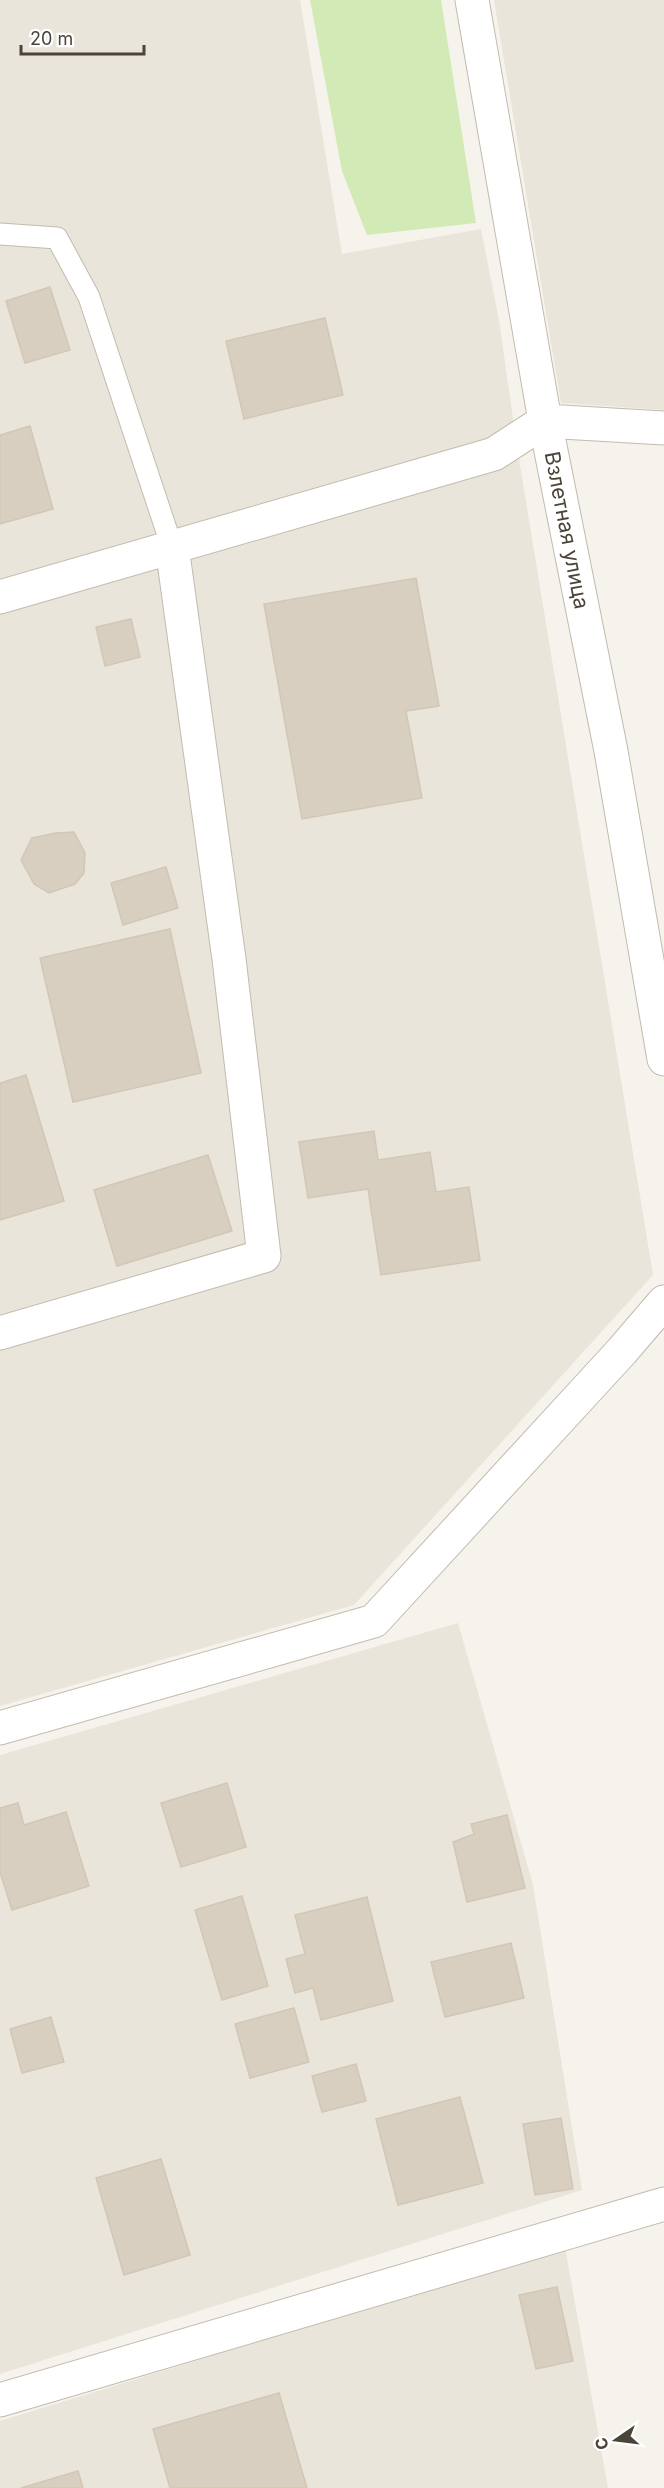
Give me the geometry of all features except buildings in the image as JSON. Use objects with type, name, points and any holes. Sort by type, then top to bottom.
[{"type":"street","name":"Взлетная улица","points":[[472,0],[545,421],[611,751],[664,1059]]},
{"type":"street","points":[[0,597],[495,454],[545,421],[664,428]]},
{"type":"street","points":[[0,1334],[264,1256],[228,948],[172,548]]},
{"type":"street","points":[[0,1728],[374,1621],[622,1351],[664,1302]]},
{"type":"street","points":[[0,2400],[664,2204]]},
{"type":"lane","points":[[0,234],[57,238],[89,297],[172,548]]},
{"type":"shaded area","points":[[0,0],[300,0],[342,254],[481,229],[499,320],[517,447],[653,1275],[354,1605],[0,1706]]},
{"type":"shaded area","points":[[494,0],[664,0],[664,410],[561,403]]},
{"type":"shaded area","points":[[458,1623],[533,1885],[582,2190],[0,2374],[0,1755]]},
{"type":"shaded area","points":[[565,2247],[608,2488],[0,2488],[0,2421]]},
{"type":"green space","points":[[310,0],[441,0],[476,223],[367,235],[342,171]]}]
